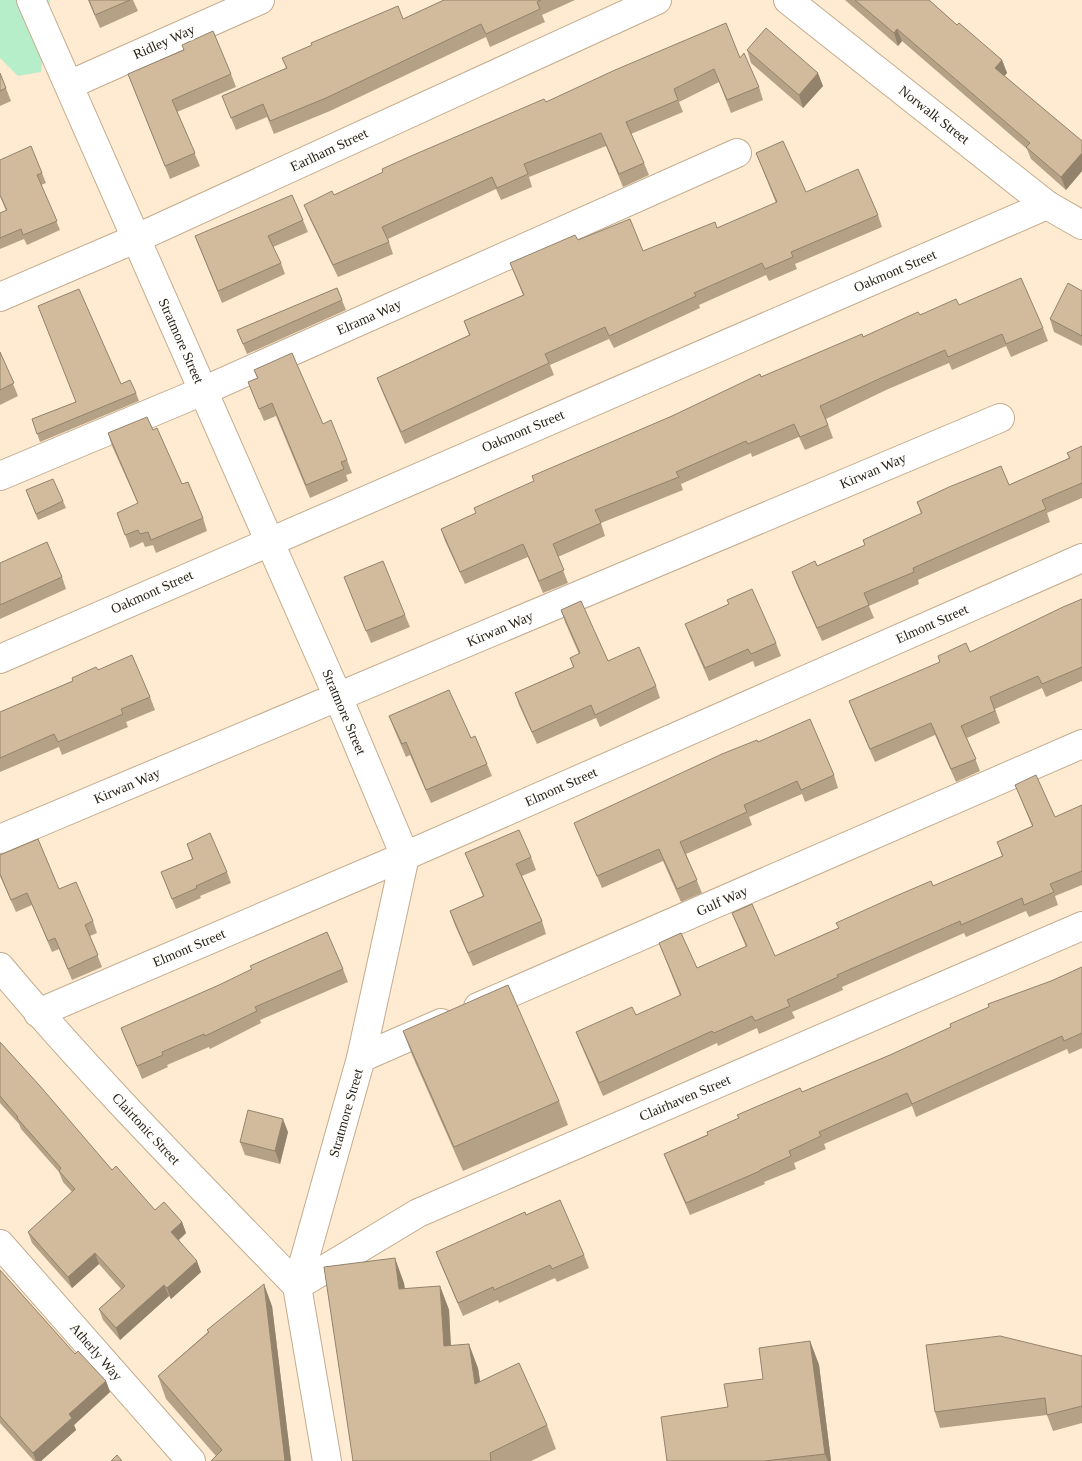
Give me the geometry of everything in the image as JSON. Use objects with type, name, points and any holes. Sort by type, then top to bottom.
[{"type":"street","name":"Stratmore Street","points":[[31,0],[338,697],[405,856],[361,1058],[296,1286],[327,1461]]},
{"type":"street","name":"Ridley Way","points":[[69,85],[260,0]]},
{"type":"street","name":"Earlham Street","points":[[0,297],[135,239],[657,0]]},
{"type":"street","name":"Norwalk Street","points":[[788,0],[1047,205],[1082,225]]},
{"type":"street","name":"Elrama Way","points":[[0,476],[203,391],[737,153]]},
{"type":"street","name":"Oakmont Street","points":[[0,659],[1047,205]]},
{"type":"street","name":"Kirwan Way","points":[[0,839],[1000,418]]},
{"type":"street","name":"Elmont Street","points":[[38,1013],[405,856],[1082,558]]},
{"type":"street","name":"Gulf Way","points":[[361,1058],[1082,744]]},
{"type":"street","name":"Clairhaven Street","points":[[296,1286],[418,1214],[1082,926]]},
{"type":"street","name":"Clairtonic Street","points":[[0,967],[38,1013],[135,1118],[296,1286]]},
{"type":"street","name":"Atherly Way","points":[[0,1244],[191,1461]]},
{"type":"green space","points":[[0,0],[50,0],[41,72],[18,76],[0,58]]},
{"type":"building","points":[[89,0],[130,0],[95,15]]},
{"type":"building","points":[[444,0],[541,0],[537,2],[540,9],[486,34],[481,24],[326,98],[270,121],[263,104],[231,118],[222,96],[287,68],[282,58],[312,45],[311,43],[398,6],[403,19]]},
{"type":"building","points":[[855,0],[929,0],[957,25],[959,23],[1002,60],[995,68],[1082,141],[1082,153],[1061,177],[1026,147],[1030,143],[897,29],[894,33]]},
{"type":"building","points":[[726,23],[740,58],[744,53],[759,87],[727,100],[714,69],[674,89],[678,100],[626,122],[644,163],[619,174],[601,133],[524,164],[528,174],[497,188],[492,177],[382,227],[389,242],[333,265],[304,205],[332,191],[334,195],[383,172],[382,169],[411,156],[544,99],[546,102],[615,70]]},
{"type":"building","points":[[766,28],[818,73],[799,95],[747,50]]},
{"type":"building","points":[[213,31],[231,74],[172,100],[195,153],[165,166],[128,74],[184,50],[182,45]]},
{"type":"building","points":[[0,73],[6,88],[0,91]]},
{"type":"building","points":[[783,141],[806,192],[858,169],[878,215],[791,252],[793,257],[765,269],[762,263],[694,293],[696,296],[609,336],[605,327],[545,354],[549,363],[401,432],[377,378],[470,335],[464,321],[524,295],[510,263],[575,235],[578,240],[630,219],[643,251],[715,222],[717,228],[777,202],[756,153]]},
{"type":"building","points":[[31,146],[42,173],[37,175],[57,221],[23,235],[21,229],[0,238],[0,213],[7,210],[0,195],[0,160]]},
{"type":"building","points":[[292,195],[303,220],[268,236],[281,263],[218,291],[195,236]]},
{"type":"building","points":[[1021,278],[1043,328],[1006,344],[1002,334],[948,357],[945,350],[820,406],[828,425],[800,437],[794,424],[748,444],[746,441],[676,472],[679,477],[595,510],[601,523],[553,544],[564,570],[539,581],[523,544],[460,572],[441,529],[476,513],[474,508],[534,481],[532,476],[672,416],[760,374],[761,377],[862,334],[863,337],[918,312],[920,315],[956,299],[959,305]]},
{"type":"building","points":[[1068,283],[1082,291],[1082,336],[1050,319]]},
{"type":"building","points":[[337,288],[342,300],[243,344],[237,330]]},
{"type":"building","points":[[79,289],[121,384],[130,380],[136,393],[37,434],[32,419],[76,402],[38,306]]},
{"type":"building","points":[[0,352],[14,383],[0,390]]},
{"type":"building","points":[[292,353],[323,424],[331,420],[347,460],[341,462],[344,469],[306,485],[272,403],[259,409],[248,382],[258,378],[254,370]]},
{"type":"building","points":[[147,417],[153,430],[157,428],[182,484],[188,482],[203,518],[151,540],[148,532],[140,534],[138,530],[125,535],[117,513],[138,503],[108,433]]},
{"type":"building","points":[[1082,446],[1082,483],[1042,500],[1046,509],[913,568],[914,572],[864,593],[869,605],[817,628],[792,572],[815,561],[817,566],[865,545],[863,540],[922,513],[917,502],[949,487],[1001,466],[1009,485],[1070,458],[1067,453]]},
{"type":"building","points":[[53,479],[63,501],[36,514],[26,490]]},
{"type":"building","points":[[47,542],[62,577],[0,605],[0,563]]},
{"type":"building","points":[[383,561],[405,615],[366,631],[344,577]]},
{"type":"building","points":[[752,589],[776,643],[751,654],[748,649],[705,668],[685,624],[729,604],[727,600]]},
{"type":"building","points":[[1082,599],[1082,667],[1042,684],[1038,676],[990,697],[995,711],[961,726],[976,759],[951,769],[931,723],[870,749],[849,701],[940,662],[938,656],[966,643],[970,652]]},
{"type":"building","points":[[581,601],[608,661],[639,647],[656,686],[595,715],[591,705],[532,732],[515,693],[574,667],[570,658],[580,653],[561,610]]},
{"type":"building","points":[[132,655],[150,697],[121,709],[123,714],[58,742],[54,734],[0,758],[0,712],[73,681],[72,678],[96,667],[98,670]]},
{"type":"building","points":[[449,690],[471,738],[475,736],[487,764],[426,790],[406,742],[402,744],[389,716]]},
{"type":"building","points":[[810,719],[834,775],[801,790],[797,781],[744,805],[747,812],[680,842],[697,880],[677,889],[659,849],[597,876],[574,823],[722,754],[757,740],[758,742]]},
{"type":"building","points":[[1036,775],[1055,817],[1082,805],[1082,871],[1050,884],[1054,892],[1024,905],[1022,898],[961,925],[960,921],[837,975],[838,977],[787,1000],[790,1006],[755,1021],[752,1016],[714,1033],[712,1031],[599,1083],[576,1032],[632,1007],[636,1015],[681,995],[659,943],[681,933],[697,968],[747,946],[732,913],[752,904],[775,956],[839,928],[836,923],[896,896],[931,881],[933,886],[1003,856],[997,842],[1033,826],[1015,785]]},
{"type":"building","points":[[519,830],[531,857],[516,864],[542,921],[468,953],[450,911],[484,896],[465,853]]},
{"type":"building","points":[[210,833],[227,872],[172,899],[161,872],[193,859],[187,844]]},
{"type":"building","points":[[38,839],[59,889],[76,882],[93,921],[85,925],[98,955],[68,969],[55,938],[48,941],[27,893],[11,900],[0,874],[0,855]]},
{"type":"building","points":[[327,932],[343,969],[255,1007],[257,1011],[205,1036],[204,1034],[162,1052],[163,1055],[137,1066],[121,1028],[219,985],[252,969],[250,966]]},
{"type":"building","points":[[1082,967],[1082,1033],[1064,1041],[1062,1036],[912,1104],[907,1093],[819,1132],[821,1136],[789,1151],[791,1156],[686,1203],[664,1154],[708,1135],[707,1132],[739,1118],[737,1115],[800,1088],[802,1092],[890,1055],[951,1027],[950,1024],[989,1007],[988,1004],[1051,981]]},
{"type":"building","points":[[508,985],[559,1101],[454,1147],[403,1031]]},
{"type":"building","points":[[0,1042],[112,1170],[116,1166],[155,1210],[164,1202],[182,1222],[171,1232],[197,1261],[167,1288],[164,1285],[116,1328],[99,1309],[125,1286],[95,1253],[68,1277],[28,1232],[75,1189],[59,1171],[61,1168],[0,1096]]},
{"type":"building","points":[[248,1110],[283,1119],[275,1151],[240,1142]]},
{"type":"building","points":[[560,1200],[584,1255],[552,1269],[550,1265],[494,1290],[493,1287],[458,1303],[436,1252],[525,1212],[526,1215]]},
{"type":"building","points":[[395,1258],[399,1289],[440,1286],[444,1346],[469,1344],[475,1384],[519,1363],[547,1425],[490,1453],[491,1461],[353,1461],[324,1267]]},
{"type":"building","points":[[0,1270],[75,1354],[78,1351],[106,1381],[69,1414],[72,1418],[33,1453],[0,1416]]},
{"type":"building","points":[[264,1284],[285,1461],[211,1461],[222,1450],[158,1376],[209,1332],[207,1330]]},
{"type":"building","points":[[1000,1336],[1082,1356],[1082,1406],[1047,1415],[1045,1398],[935,1412],[926,1345]]},
{"type":"building","points":[[810,1341],[825,1454],[764,1461],[667,1461],[661,1417],[728,1407],[724,1384],[763,1379],[759,1348]]},
{"type":"building","points":[[117,1455],[122,1461],[111,1461]]}]
